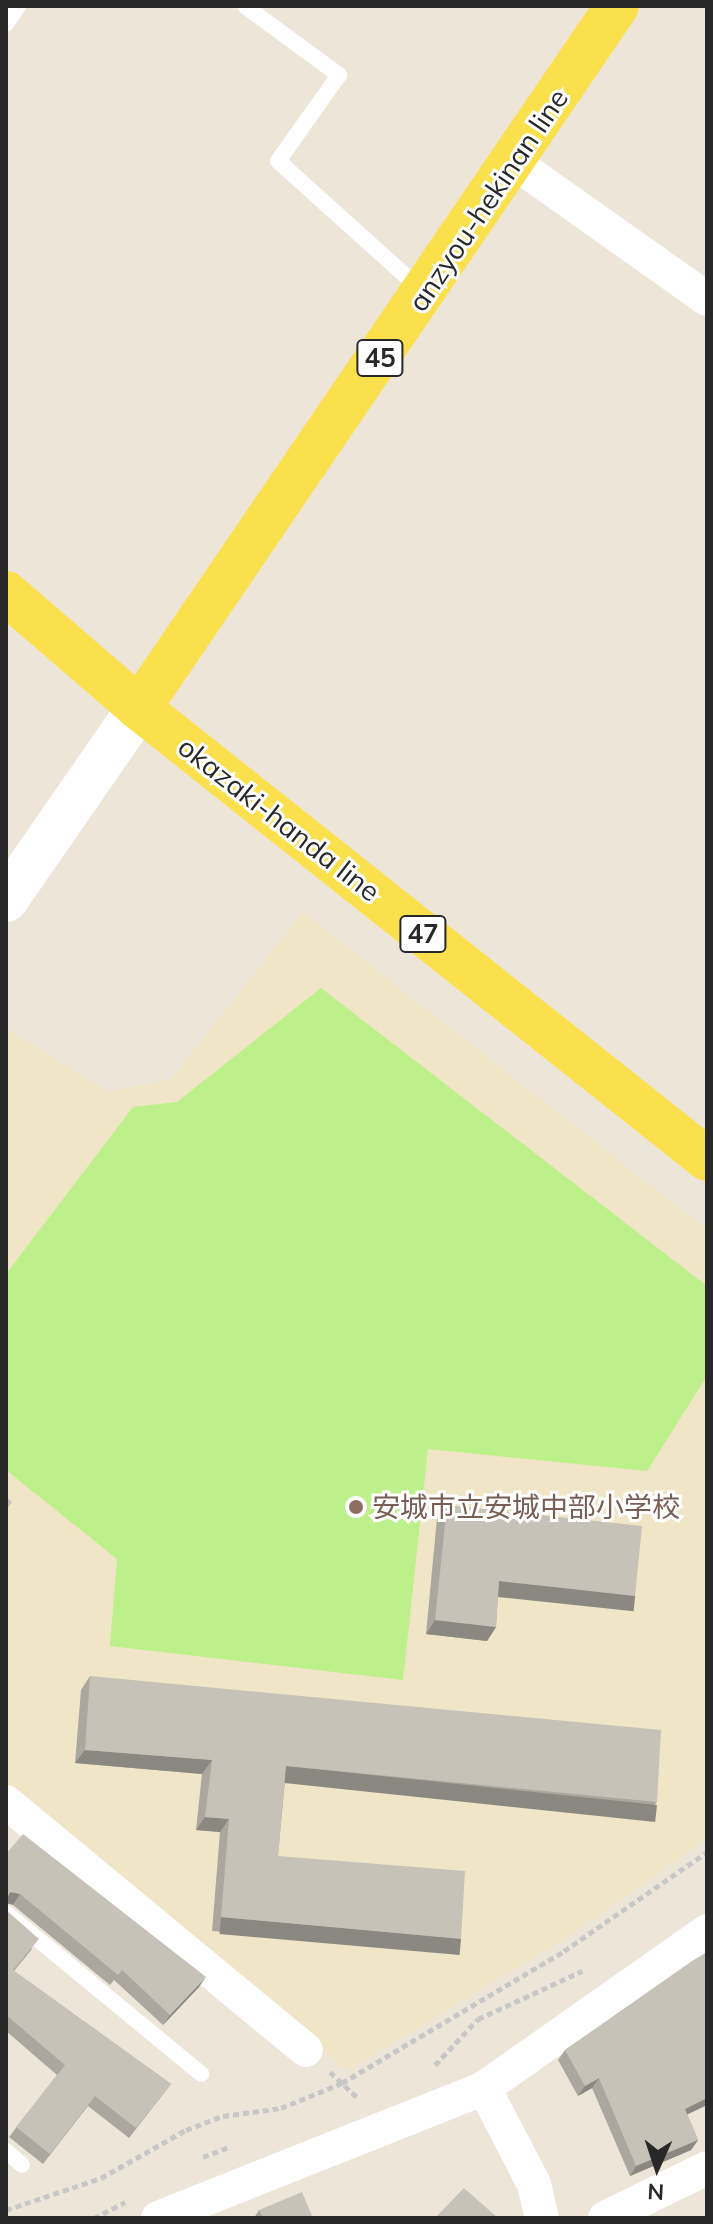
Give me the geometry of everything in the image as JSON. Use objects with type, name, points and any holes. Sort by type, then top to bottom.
[{"type":"main road","name":"anzyou-hekinan line","points":[[139,708],[515,163],[617,6]]},
{"type":"main road","name":"okazaki-handa line","points":[[6,593],[139,708],[707,1159]]},
{"type":"street","points":[[515,163],[707,299]]},
{"type":"street","points":[[6,900],[139,708]]},
{"type":"street","points":[[6,1802],[306,2050]]},
{"type":"street","points":[[146,2208],[484,2088],[707,1931]]},
{"type":"street","points":[[484,2088],[534,2184],[542,2218]]},
{"type":"street","points":[[605,2218],[707,2168]]},
{"type":"lane","points":[[6,24],[18,6]]},
{"type":"lane","points":[[245,6],[339,75],[278,161],[424,293]]},
{"type":"lane","points":[[6,1913],[201,2074]]},
{"type":"lane","points":[[6,2151],[22,2165]]},
{"type":"path","points":[[6,2210],[101,2178],[186,2130],[223,2116],[281,2108],[342,2083],[564,1951],[707,1852]]},
{"type":"path","points":[[428,2070],[478,2019],[595,1965]]},
{"type":"path","points":[[306,2050],[366,2105],[354,2110]]},
{"type":"path","points":[[201,2158],[229,2147]]},
{"type":"path","points":[[94,2218],[146,2208]]},
{"type":"shaded area","name":"安城市立安城中部小学校","points":[[303,912],[707,1230],[707,1839],[569,1936],[347,2071],[6,1783],[6,1028],[108,1092],[171,1079]]},
{"type":"green space","points":[[321,988],[707,1286],[707,1376],[647,1471],[428,1449],[403,1680],[110,1646],[117,1559],[6,1470],[6,1274],[133,1107],[177,1102]]},
{"type":"building","points":[[447,1505],[642,1526],[635,1596],[499,1581],[496,1627],[435,1620]]},
{"type":"building","points":[[90,1676],[661,1730],[657,1802],[286,1766],[278,1856],[465,1871],[461,1939],[221,1917],[229,1819],[205,1817],[212,1760],[85,1750]]},
{"type":"building","points":[[23,1834],[206,1977],[170,2015],[122,1970],[118,1975],[20,1894],[10,1892],[6,1901],[6,1854]]},
{"type":"building","points":[[6,1910],[39,1939],[13,1970],[171,2084],[136,2128],[95,2096],[50,2154],[16,2127],[65,2065],[6,2015]]},
{"type":"building","points":[[707,1952],[707,2098],[685,2109],[698,2140],[636,2166],[599,2078],[585,2086],[565,2050]]},
{"type":"building","points":[[464,2188],[498,2218],[435,2218]]},
{"type":"building","points":[[302,2192],[313,2218],[263,2218],[259,2210]]},
{"type":"place","name":"安城市立安城中部小学校","points":[[356,1507]]}]
